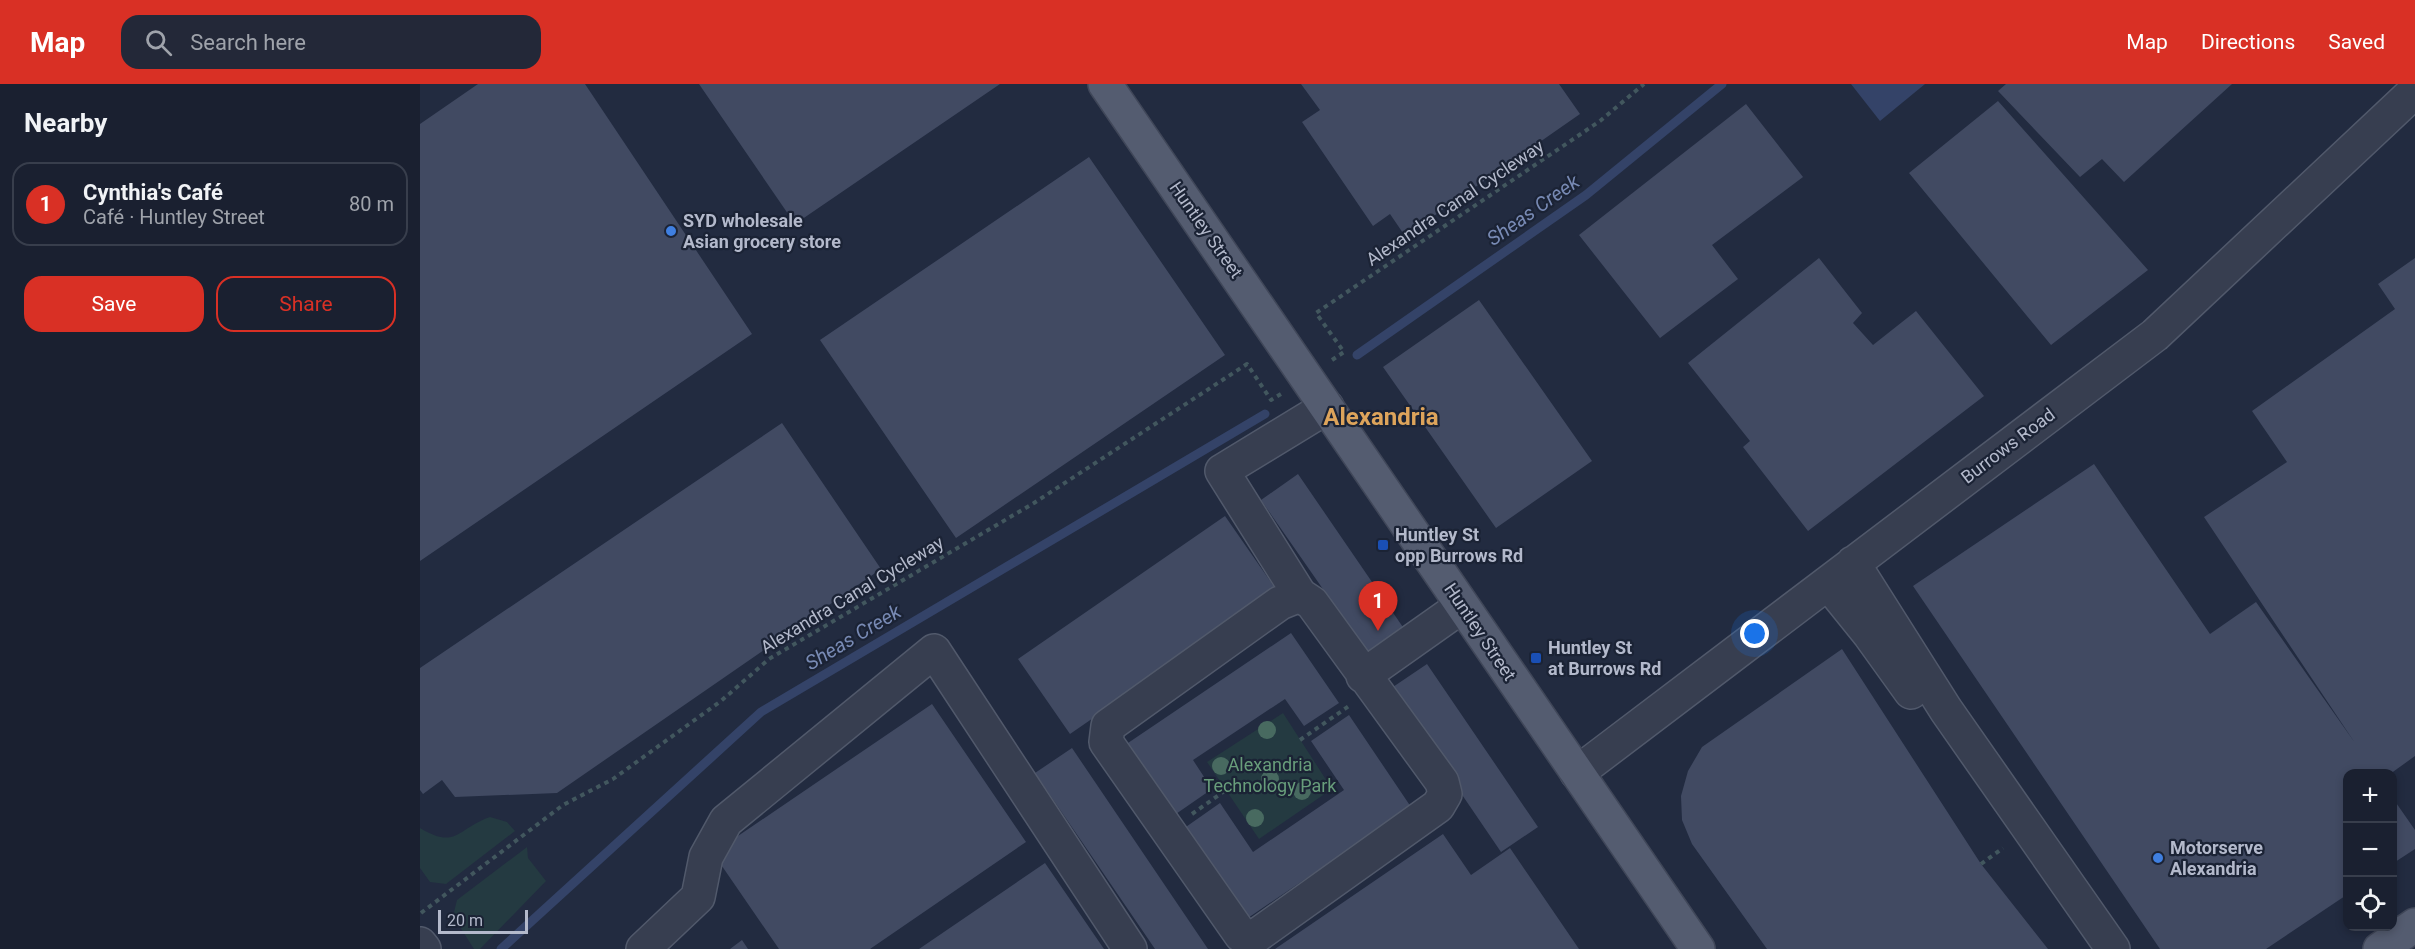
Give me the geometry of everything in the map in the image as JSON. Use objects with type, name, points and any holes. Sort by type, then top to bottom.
[{"type":"main road","name":"Huntley Street","points":[[1105,84],[1695,946]]},
{"type":"main road","points":[[2380,949],[2415,925]]},
{"type":"street","name":"Burrows Road","points":[[1577,773],[2155,335],[2415,91]]},
{"type":"street","points":[[1300,595],[1280,603],[1108,726],[1106,742],[1241,935],[1256,936],[1438,806],[1444,794],[1442,782],[1312,603],[1300,595],[1222,471],[1327,407]]},
{"type":"street","points":[[1853,563],[1946,710],[2113,949]]},
{"type":"street","points":[[1828,583],[1894,669],[2091,949]]},
{"type":"street","points":[[1368,683],[1462,606]]},
{"type":"street","points":[[643,949],[698,897],[706,857],[726,821],[934,651],[1130,949]]},
{"type":"street","points":[[420,944],[424,949]]},
{"type":"path","name":"Alexandra Canal Cycleway","points":[[1344,352],[1316,313],[1600,121],[1644,84]]},
{"type":"path","name":"Alexandra Canal Cycleway","points":[[420,914],[563,805],[613,780],[721,701],[769,659],[1034,503],[1247,364],[1271,400]]},
{"type":"path","points":[[1300,740],[1368,683]]},
{"type":"path","points":[[1167,831],[1226,790]]},
{"type":"green space","name":"Alexandria Technology Park","points":[[1283,713],[1332,789],[1259,839],[1207,762]]},
{"type":"green space","points":[[490,817],[507,822],[515,831],[446,884],[430,882],[420,868],[420,828],[432,834],[449,837]]},
{"type":"green space","points":[[527,847],[528,858],[546,881],[480,949],[474,949],[453,916],[457,900]]},
{"type":"water","points":[[1851,84],[1925,84],[1880,121]]},
{"type":"building","points":[[478,84],[585,84],[752,334],[420,561],[420,124]]},
{"type":"building","points":[[699,84],[1000,84],[795,224]]},
{"type":"building","points":[[1301,84],[1559,84],[1580,114],[1405,236],[1390,214],[1373,226],[1302,122],[1320,110]]},
{"type":"building","points":[[2006,84],[2232,84],[2124,182],[2102,159],[2080,177],[1998,91]]},
{"type":"building","points":[[1998,101],[2148,270],[2051,345],[1909,173]]},
{"type":"building","points":[[1746,104],[1803,177],[1712,245],[1738,279],[1660,338],[1579,235]]},
{"type":"building","points":[[1089,157],[1225,355],[956,538],[820,340]]},
{"type":"building","points":[[1819,258],[1862,313],[1853,323],[1873,345],[1916,311],[1984,396],[1808,531],[1743,447],[1750,441],[1688,363]]},
{"type":"building","points":[[2415,258],[2415,756],[2397,769],[2343,769],[2343,897],[2266,949],[2160,949],[1913,586],[2094,464],[2210,634],[2256,602],[2355,743],[2204,517],[2287,462],[2252,411],[2395,309],[2378,284]]},
{"type":"building","points":[[1479,300],[1592,461],[1496,528],[1383,367]]},
{"type":"building","points":[[782,423],[881,569],[557,793],[455,797],[442,780],[423,794],[420,790],[420,668]]},
{"type":"building","points":[[1298,474],[1409,636],[1373,661],[1261,500]]},
{"type":"building","points":[[1225,516],[1277,591],[1070,734],[1018,659]]},
{"type":"building","points":[[1291,633],[1339,703],[1304,726],[1285,699],[1193,760],[1212,789],[1173,816],[1125,745]]},
{"type":"building","points":[[1842,649],[1981,864],[2048,949],[1767,949],[1692,844],[1682,820],[1681,796],[1688,771],[1702,747]]},
{"type":"building","points":[[1427,664],[1538,827],[1501,852],[1390,689]]},
{"type":"building","points":[[932,704],[1026,842],[870,949],[779,949],[713,853]]},
{"type":"building","points":[[1349,715],[1411,807],[1245,920],[1183,829],[1220,803],[1253,852],[1344,790],[1311,741]]},
{"type":"building","points":[[1072,748],[1208,949],[1155,949],[1035,773]]},
{"type":"building","points":[[2397,804],[2415,830],[2415,849],[2397,861]]},
{"type":"building","points":[[1443,834],[1471,875],[1510,848],[1579,949],[1275,949]]},
{"type":"building","points":[[1045,863],[1104,949],[919,949]]},
{"type":"building","points":[[742,940],[748,949],[730,949]]},
{"type":"waterway","name":"Sheas Creek","points":[[1357,355],[1586,195],[1722,84]]},
{"type":"waterway","name":"Sheas Creek","points":[[501,949],[761,712],[1265,414]]},
{"type":"place","name":"SYD wholesale Asian grocery store","points":[[671,231]]},
{"type":"place","name":"Huntley St opp Burrows Rd","points":[[1383,545]]},
{"type":"place","name":"Cynthia's Café","points":[[1378,631]]},
{"type":"place","name":"Huntley St at Burrows Rd","points":[[1536,658]]},
{"type":"place","name":"Motorserve Alexandria","points":[[2158,858]]},
{"type":"district","name":"Alexandria","points":[[1381,417]]}]
